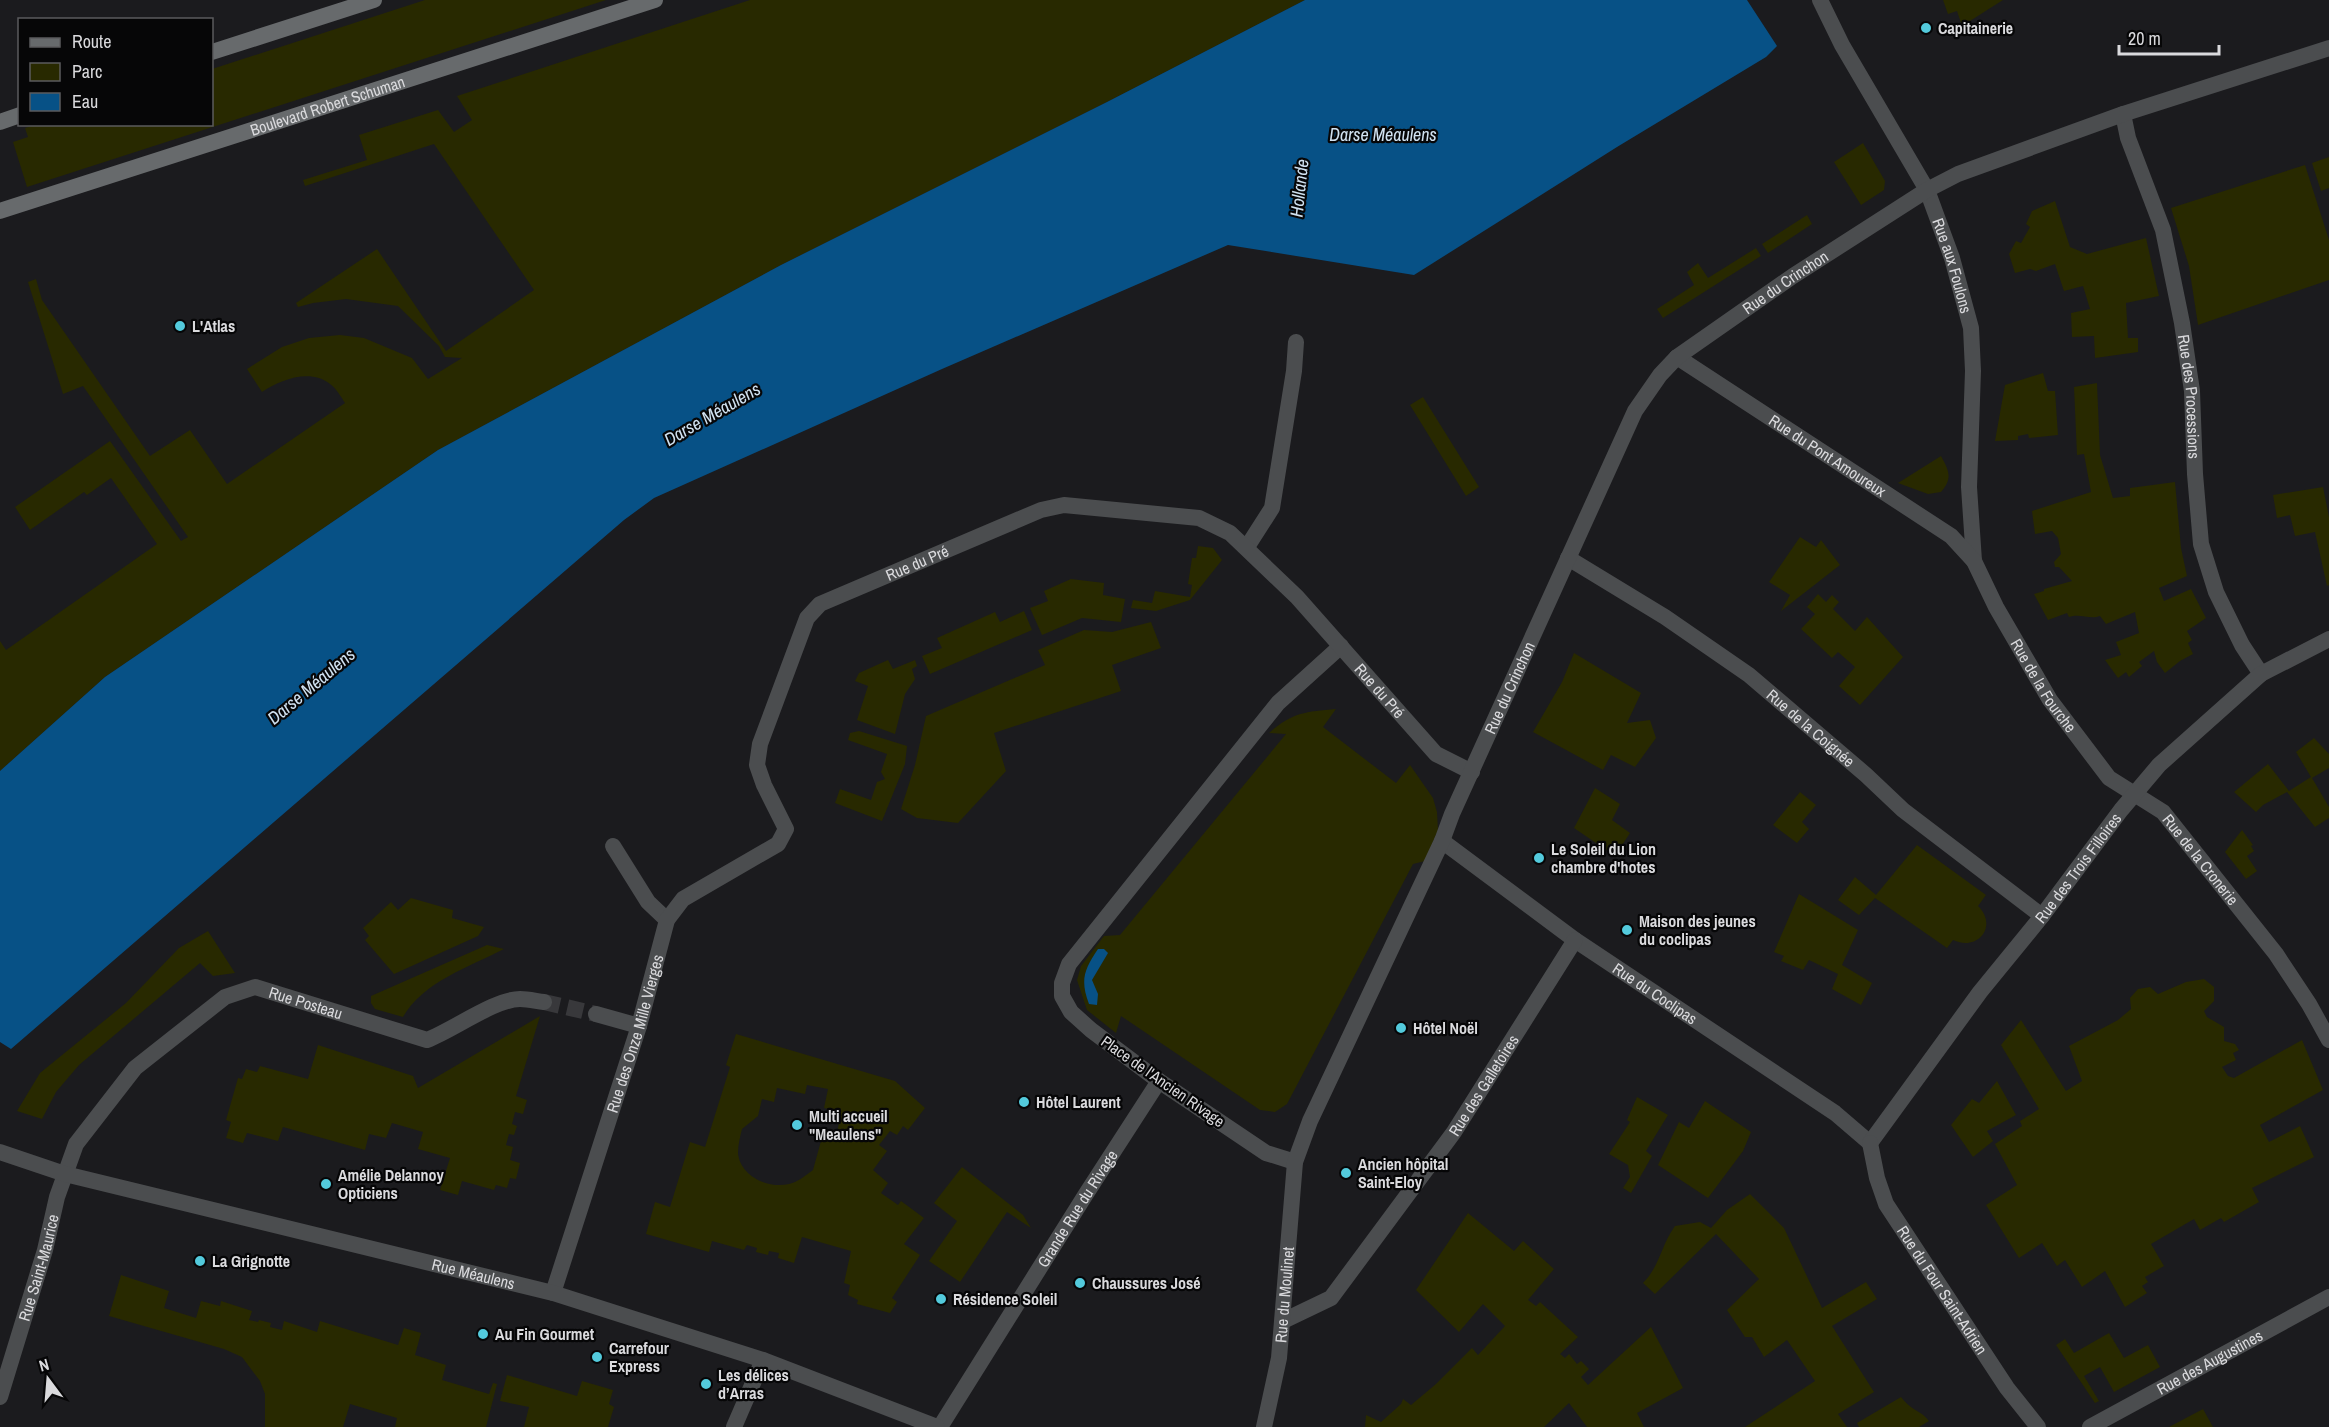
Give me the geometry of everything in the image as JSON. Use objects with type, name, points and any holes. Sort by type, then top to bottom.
[{"type":"main road","points":[[213,52],[374,0]]},
{"type":"main road","name":"Boulevard Robert Schuman","points":[[0,212],[655,0]]},
{"type":"main road","points":[[0,122],[18,116]]},
{"type":"street","name":"Rue aux Foulons","points":[[1820,0],[1842,45],[1928,190],[1952,258],[1971,328],[1973,371],[1970,487],[1974,561]]},
{"type":"street","name":"Rue du Crinchon","points":[[1472,772],[1635,411],[1660,375],[1677,357],[1784,282],[1928,190],[1958,174],[2123,114],[2329,48]]},
{"type":"street","name":"Rue des Processions","points":[[2123,114],[2128,138],[2163,230],[2182,323],[2192,391],[2195,474],[2202,544],[2216,592],[2242,645],[2261,674]]},
{"type":"street","points":[[1246,547],[1272,508],[1294,371],[1296,342]]},
{"type":"street","name":"Rue du Pont Amoureux","points":[[1677,357],[1909,507],[1951,536],[1974,561]]},
{"type":"street","name":"Rue du Pré","points":[[786,829],[764,785],[757,765],[760,744],[807,618],[820,604],[1041,510],[1064,505],[1199,518],[1230,533],[1297,597],[1436,754],[1472,772]]},
{"type":"street","name":"Rue de la Coignée","points":[[1568,558],[1665,617],[1749,675],[1866,775],[1903,810],[2042,916]]},
{"type":"street","name":"Rue de la Fourche","points":[[1974,561],[1996,607],[2050,700],[2109,778],[2134,794]]},
{"type":"street","name":"Rue des Trois Filloires","points":[[1870,1143],[1980,992],[2042,916],[2158,765],[2261,674],[2329,639]]},
{"type":"street","name":"Place de l'Ancien Rivage","points":[[1295,1162],[1266,1153],[1159,1081],[1071,1012],[1062,996],[1062,983],[1070,964],[1278,704],[1341,646]]},
{"type":"street","points":[[1295,1162],[1310,1121],[1442,841],[1472,772]]},
{"type":"street","name":"Rue de la Cronerie","points":[[2134,794],[2163,812],[2276,954],[2309,1004],[2329,1040]]},
{"type":"street","name":"Rue des Onze Mille Vierges","points":[[553,1293],[639,1026],[667,920],[683,899],[778,843],[786,829]]},
{"type":"street","name":"Rue du Coclipas","points":[[1442,841],[1575,940],[1835,1113],[1870,1143]]},
{"type":"street","points":[[613,846],[648,902],[667,920]]},
{"type":"street","name":"Rue des Galletoires","points":[[1283,1321],[1331,1298],[1454,1132],[1575,940]]},
{"type":"street","name":"Rue Posteau","points":[[65,1173],[76,1144],[135,1068],[225,997],[255,987],[427,1040],[446,1034],[502,1003],[520,999],[544,1002]]},
{"type":"street","points":[[596,1014],[639,1026]]},
{"type":"street","name":"Grande Rue du Rivage","points":[[939,1427],[1159,1081]]},
{"type":"street","name":"Rue du Four Saint-Adrien","points":[[1870,1143],[1886,1204],[2007,1389],[2038,1427]]},
{"type":"street","name":"Rue Méaulens","points":[[0,1152],[65,1173],[553,1293],[764,1360],[939,1427]]},
{"type":"street","name":"Rue du Moulinet","points":[[1264,1427],[1280,1358],[1295,1162]]},
{"type":"street","name":"Rue Saint-Maurice","points":[[0,1397],[26,1315],[65,1173]]},
{"type":"street","name":"Rue des Augustines","points":[[2090,1427],[2329,1297]]},
{"type":"street","points":[[734,1427],[764,1360]]},
{"type":"green space","points":[[425,0],[606,0],[27,187],[13,142],[28,137],[25,128],[32,126],[213,126],[213,69]]},
{"type":"green space","points":[[750,0],[1305,0],[781,265],[438,450],[105,677],[0,771],[0,641],[6,650],[157,544],[111,478],[87,495],[84,492],[30,530],[15,507],[110,441],[181,541],[188,537],[83,386],[63,394],[28,282],[36,279],[42,300],[150,456],[190,430],[227,484],[345,403],[332,386],[322,379],[313,377],[304,376],[286,380],[262,392],[247,369],[282,347],[309,338],[340,335],[364,338],[412,358],[428,379],[462,358],[445,357],[439,346],[398,306],[346,299],[298,307],[296,303],[377,249],[446,351],[534,290],[434,144],[305,186],[303,180],[367,160],[359,135],[438,110],[454,132],[472,120],[457,96]]},
{"type":"green space","points":[[1943,0],[2003,0],[1962,26],[1957,11],[1948,14]]},
{"type":"green space","points":[[1863,143],[1885,181],[1884,190],[1861,205],[1834,162]]},
{"type":"green space","points":[[2329,157],[2329,188],[2321,191],[2312,163]]},
{"type":"green space","points":[[2305,165],[2329,240],[2329,280],[2198,325],[2189,266],[2171,208]]},
{"type":"green space","points":[[2055,201],[2070,247],[2087,254],[2146,238],[2159,296],[2126,303],[2128,338],[2138,338],[2138,352],[2095,358],[2094,336],[2072,337],[2071,313],[2090,309],[2083,286],[2064,291],[2055,264],[2036,271],[2030,269],[2015,273],[2009,254],[2016,241],[2021,243],[2030,227],[2026,224],[2032,211]]},
{"type":"green space","points":[[1807,215],[1812,224],[1768,253],[1762,244]]},
{"type":"green space","points":[[1756,248],[1761,256],[1663,318],[1657,309],[1694,285],[1687,272],[1698,263],[1708,278]]},
{"type":"green space","points":[[2043,373],[2048,391],[2055,391],[2058,435],[2029,438],[2028,434],[2018,436],[2018,440],[1995,441],[2005,385]]},
{"type":"green space","points":[[2097,383],[2100,455],[2113,498],[2130,496],[2130,488],[2175,482],[2181,548],[2187,576],[2159,588],[2164,601],[2191,589],[2206,618],[2187,631],[2192,640],[2188,643],[2193,654],[2165,673],[2157,662],[2154,651],[2139,662],[2142,666],[2129,677],[2126,672],[2118,678],[2105,660],[2121,655],[2116,642],[2139,633],[2135,612],[2106,624],[2100,616],[2069,617],[2067,613],[2048,620],[2034,594],[2072,581],[2059,567],[2055,567],[2054,562],[2061,554],[2058,538],[2052,531],[2035,534],[2032,511],[2091,492],[2084,454],[2077,455],[2074,387]]},
{"type":"green space","points":[[1423,397],[1479,487],[1466,496],[1410,405]]},
{"type":"green space","points":[[1941,456],[1948,478],[1941,492],[1928,494],[1898,483]]},
{"type":"green space","points":[[2323,487],[2329,517],[2329,585],[2327,586],[2315,532],[2295,536],[2290,515],[2277,518],[2273,495]]},
{"type":"green space","points":[[1800,537],[1816,547],[1821,540],[1840,565],[1781,611],[1790,595],[1769,582]]},
{"type":"green space","points":[[1198,546],[1213,548],[1222,560],[1190,600],[1156,611],[1131,608],[1133,600],[1152,603],[1155,591],[1190,597],[1192,585],[1188,584],[1192,558],[1196,558]]},
{"type":"green space","points":[[1071,579],[1104,583],[1103,595],[1125,599],[1121,622],[1082,618],[1042,635],[1030,608],[1048,601],[1044,591]]},
{"type":"green space","points":[[1818,594],[1826,602],[1832,595],[1839,602],[1833,609],[1855,631],[1867,617],[1903,657],[1860,705],[1839,686],[1855,667],[1838,652],[1832,658],[1801,629],[1815,614],[1807,607]]},
{"type":"green space","points":[[1024,611],[1032,630],[930,674],[922,656],[942,648],[937,638],[995,612],[1000,622]]},
{"type":"green space","points":[[1151,622],[1161,648],[1112,665],[1121,691],[994,733],[1006,771],[958,823],[917,818],[901,809],[915,765],[926,716],[1045,665],[1038,650],[1084,630],[1112,632]]},
{"type":"green space","points":[[1574,653],[1641,693],[1627,723],[1650,720],[1656,738],[1635,767],[1611,755],[1603,770],[1533,732],[1562,682]]},
{"type":"green space","points":[[888,660],[893,669],[915,660],[917,666],[912,669],[915,679],[905,694],[895,734],[857,720],[868,686],[855,681],[859,673]]},
{"type":"green space","points":[[1336,709],[1323,727],[1396,783],[1410,765],[1433,798],[1438,830],[1425,861],[1413,864],[1287,1104],[1275,1112],[1260,1110],[1121,1016],[1116,1033],[1087,1010],[1077,980],[1081,966],[1104,936],[1120,935],[1286,734],[1269,733],[1285,721],[1300,714]]},
{"type":"green space","points":[[859,731],[907,746],[905,764],[882,821],[835,803],[840,789],[871,800],[877,782],[885,779],[881,772],[887,754],[848,740],[850,733]]},
{"type":"green space","points":[[2314,738],[2329,754],[2329,768],[2312,778],[2329,807],[2329,818],[2315,827],[2287,792],[2263,805],[2256,812],[2234,792],[2268,764],[2289,791],[2311,777],[2296,752]]},
{"type":"green space","points":[[1595,788],[1620,804],[1612,820],[1630,833],[1615,856],[1574,828]]},
{"type":"green space","points":[[1800,792],[1816,805],[1802,822],[1809,829],[1797,843],[1773,825]]},
{"type":"green space","points":[[2242,830],[2253,845],[2251,846],[2254,851],[2247,856],[2257,871],[2246,879],[2225,852]]},
{"type":"green space","points":[[1917,845],[1986,895],[1978,906],[1984,913],[1986,928],[1978,940],[1962,943],[1953,940],[1947,948],[1875,898],[1859,915],[1838,900],[1855,877],[1876,895]]},
{"type":"green space","points":[[1799,894],[1858,930],[1842,965],[1872,983],[1861,1005],[1832,989],[1838,974],[1809,960],[1803,970],[1781,961],[1784,956],[1774,952]]},
{"type":"green space","points":[[411,898],[453,910],[452,918],[484,927],[478,936],[394,974],[365,940],[369,936],[363,928],[391,902],[398,910]]},
{"type":"green space","points":[[208,931],[235,973],[213,976],[200,963],[79,1065],[56,1092],[42,1119],[17,1111],[40,1073],[126,1003],[179,948]]},
{"type":"green space","points":[[487,945],[504,949],[435,985],[422,994],[403,1017],[375,1009],[371,1003],[371,996]]},
{"type":"green space","points":[[2204,979],[2214,987],[2214,1001],[2204,1011],[2207,1017],[2224,1027],[2224,1041],[2235,1044],[2239,1050],[2233,1053],[2236,1060],[2222,1067],[2228,1076],[2234,1078],[2302,1040],[2323,1090],[2260,1125],[2269,1142],[2300,1126],[2314,1157],[2252,1188],[2259,1202],[2224,1222],[2221,1218],[2200,1230],[2194,1219],[2151,1244],[2164,1266],[2145,1277],[2148,1282],[2142,1286],[2147,1293],[2125,1307],[2105,1271],[2082,1287],[2065,1260],[2057,1266],[2042,1243],[2019,1258],[1986,1205],[2017,1185],[1995,1144],[2022,1126],[2020,1121],[2039,1109],[2001,1045],[2021,1020],[2066,1091],[2082,1081],[2069,1046],[2118,1020],[2131,1009],[2130,998],[2138,989],[2150,987],[2158,994],[2186,982]]},
{"type":"green space","points":[[540,1016],[516,1096],[527,1100],[523,1114],[515,1112],[512,1124],[517,1126],[514,1135],[509,1134],[506,1145],[513,1147],[510,1160],[520,1163],[516,1179],[510,1178],[507,1188],[496,1185],[494,1190],[462,1181],[458,1195],[440,1190],[450,1158],[418,1149],[423,1132],[392,1123],[386,1138],[369,1134],[365,1150],[283,1127],[278,1141],[247,1133],[243,1143],[226,1138],[231,1122],[226,1120],[238,1078],[242,1079],[246,1069],[257,1072],[260,1066],[308,1079],[318,1045],[413,1076],[418,1088]]},
{"type":"green space","points":[[736,1034],[895,1081],[925,1108],[908,1130],[903,1126],[897,1135],[890,1131],[879,1145],[887,1151],[873,1170],[888,1183],[881,1193],[898,1205],[901,1201],[924,1218],[904,1244],[920,1255],[892,1298],[897,1302],[890,1313],[857,1304],[858,1300],[848,1295],[850,1285],[844,1283],[851,1251],[802,1237],[794,1263],[778,1258],[779,1253],[769,1251],[768,1255],[756,1252],[757,1248],[747,1245],[744,1250],[712,1241],[709,1252],[646,1234],[655,1202],[670,1207],[690,1142],[705,1147],[730,1067],[726,1065]],"holes":[[[807,1085],[828,1089],[824,1108],[841,1112],[837,1133],[824,1130],[813,1170],[796,1182],[781,1185],[764,1182],[749,1174],[740,1161],[739,1144],[742,1129],[758,1116],[762,1099],[774,1102],[777,1088],[805,1094]]]},
{"type":"green space","points":[[1997,1081],[2016,1115],[1987,1131],[1993,1141],[1973,1157],[1951,1125],[1972,1099],[1979,1103]]},
{"type":"green space","points":[[1637,1097],[1668,1115],[1646,1151],[1652,1156],[1631,1193],[1623,1188],[1630,1177],[1628,1165],[1609,1154],[1630,1122],[1627,1120]]},
{"type":"green space","points":[[1705,1101],[1751,1132],[1743,1151],[1708,1198],[1658,1165],[1679,1122],[1689,1128]]},
{"type":"green space","points":[[962,1167],[1023,1215],[1031,1228],[1007,1212],[960,1282],[929,1261],[957,1221],[934,1203]]},
{"type":"green space","points":[[1750,1194],[1784,1228],[1822,1308],[1866,1282],[1877,1299],[1832,1326],[1874,1392],[1838,1414],[1847,1427],[1745,1427],[1815,1381],[1787,1340],[1764,1357],[1752,1337],[1745,1337],[1727,1310],[1759,1279],[1716,1234],[1655,1294],[1643,1283],[1653,1270],[1675,1226],[1700,1222],[1711,1228],[1727,1210]]},
{"type":"green space","points":[[1468,1213],[1514,1251],[1523,1241],[1554,1269],[1528,1300],[1536,1306],[1540,1302],[1578,1337],[1560,1354],[1565,1358],[1569,1354],[1577,1364],[1581,1361],[1589,1369],[1581,1377],[1588,1385],[1651,1327],[1683,1388],[1637,1413],[1644,1427],[1587,1427],[1569,1403],[1544,1427],[1365,1427],[1366,1415],[1381,1422],[1401,1404],[1403,1399],[1411,1405],[1472,1348],[1478,1355],[1505,1326],[1483,1304],[1459,1332],[1416,1290]]},
{"type":"green space","points":[[121,1275],[169,1291],[164,1308],[196,1318],[201,1301],[220,1306],[221,1301],[252,1311],[249,1320],[271,1323],[270,1327],[282,1330],[284,1321],[317,1332],[320,1321],[398,1345],[404,1328],[421,1333],[415,1355],[446,1365],[442,1380],[489,1394],[493,1383],[497,1384],[486,1427],[395,1427],[397,1418],[350,1404],[343,1427],[265,1427],[265,1394],[260,1381],[242,1357],[224,1349],[109,1316]]},
{"type":"green space","points":[[2109,1333],[2124,1358],[2148,1345],[2160,1367],[2114,1392],[2100,1367],[2084,1376],[2099,1401],[2095,1403],[2056,1345],[2065,1339],[2074,1353]]},
{"type":"green space","points":[[507,1375],[577,1396],[582,1381],[613,1390],[609,1404],[614,1407],[608,1427],[524,1427],[529,1407],[500,1401]]},
{"type":"green space","points":[[1901,1397],[1929,1421],[1919,1427],[1859,1427],[1857,1423]]},
{"type":"green space","points":[[2203,1409],[2213,1427],[2169,1427]]},
{"type":"water","name":"Darse Méaulens","points":[[1305,0],[1747,0],[1777,46],[1766,57],[1617,147],[1414,275],[1228,245],[942,369],[654,498],[624,520],[11,1049],[0,1042],[0,771],[105,677],[438,450],[781,265]]},
{"type":"water","points":[[1098,949],[1104,949],[1108,953],[1092,980],[1098,994],[1097,1005],[1089,1004],[1084,982],[1089,963]]},
{"type":"tunnel","points":[[544,1002],[596,1014]]},
{"type":"place","name":"Capitainerie","points":[[1926,28]]},
{"type":"place","name":"L'Atlas","points":[[180,326]]},
{"type":"place","name":"Le Soleil du Lion chambre d'hotes","points":[[1539,858]]},
{"type":"place","name":"Maison des jeunes du coclipas","points":[[1627,930]]},
{"type":"place","name":"Hôtel Noël","points":[[1401,1028]]},
{"type":"place","name":"Hôtel Laurent","points":[[1024,1102]]},
{"type":"place","name":"Multi accueil \"Meaulens\"","points":[[797,1125]]},
{"type":"place","name":"Ancien hôpital Saint-Eloy","points":[[1346,1173]]},
{"type":"place","name":"Amélie Delannoy Opticiens","points":[[326,1184]]},
{"type":"place","name":"La Grignotte","points":[[200,1261]]},
{"type":"place","name":"Chaussures José","points":[[1080,1283]]},
{"type":"place","name":"Résidence Soleil","points":[[941,1299]]},
{"type":"place","name":"Au Fin Gourmet","points":[[483,1334]]},
{"type":"place","name":"Carrefour Express","points":[[597,1357]]},
{"type":"place","name":"Les délices d’Arras","points":[[706,1384]]},
{"type":"water label","name":"Hollande","points":[[1299,188]]}]
